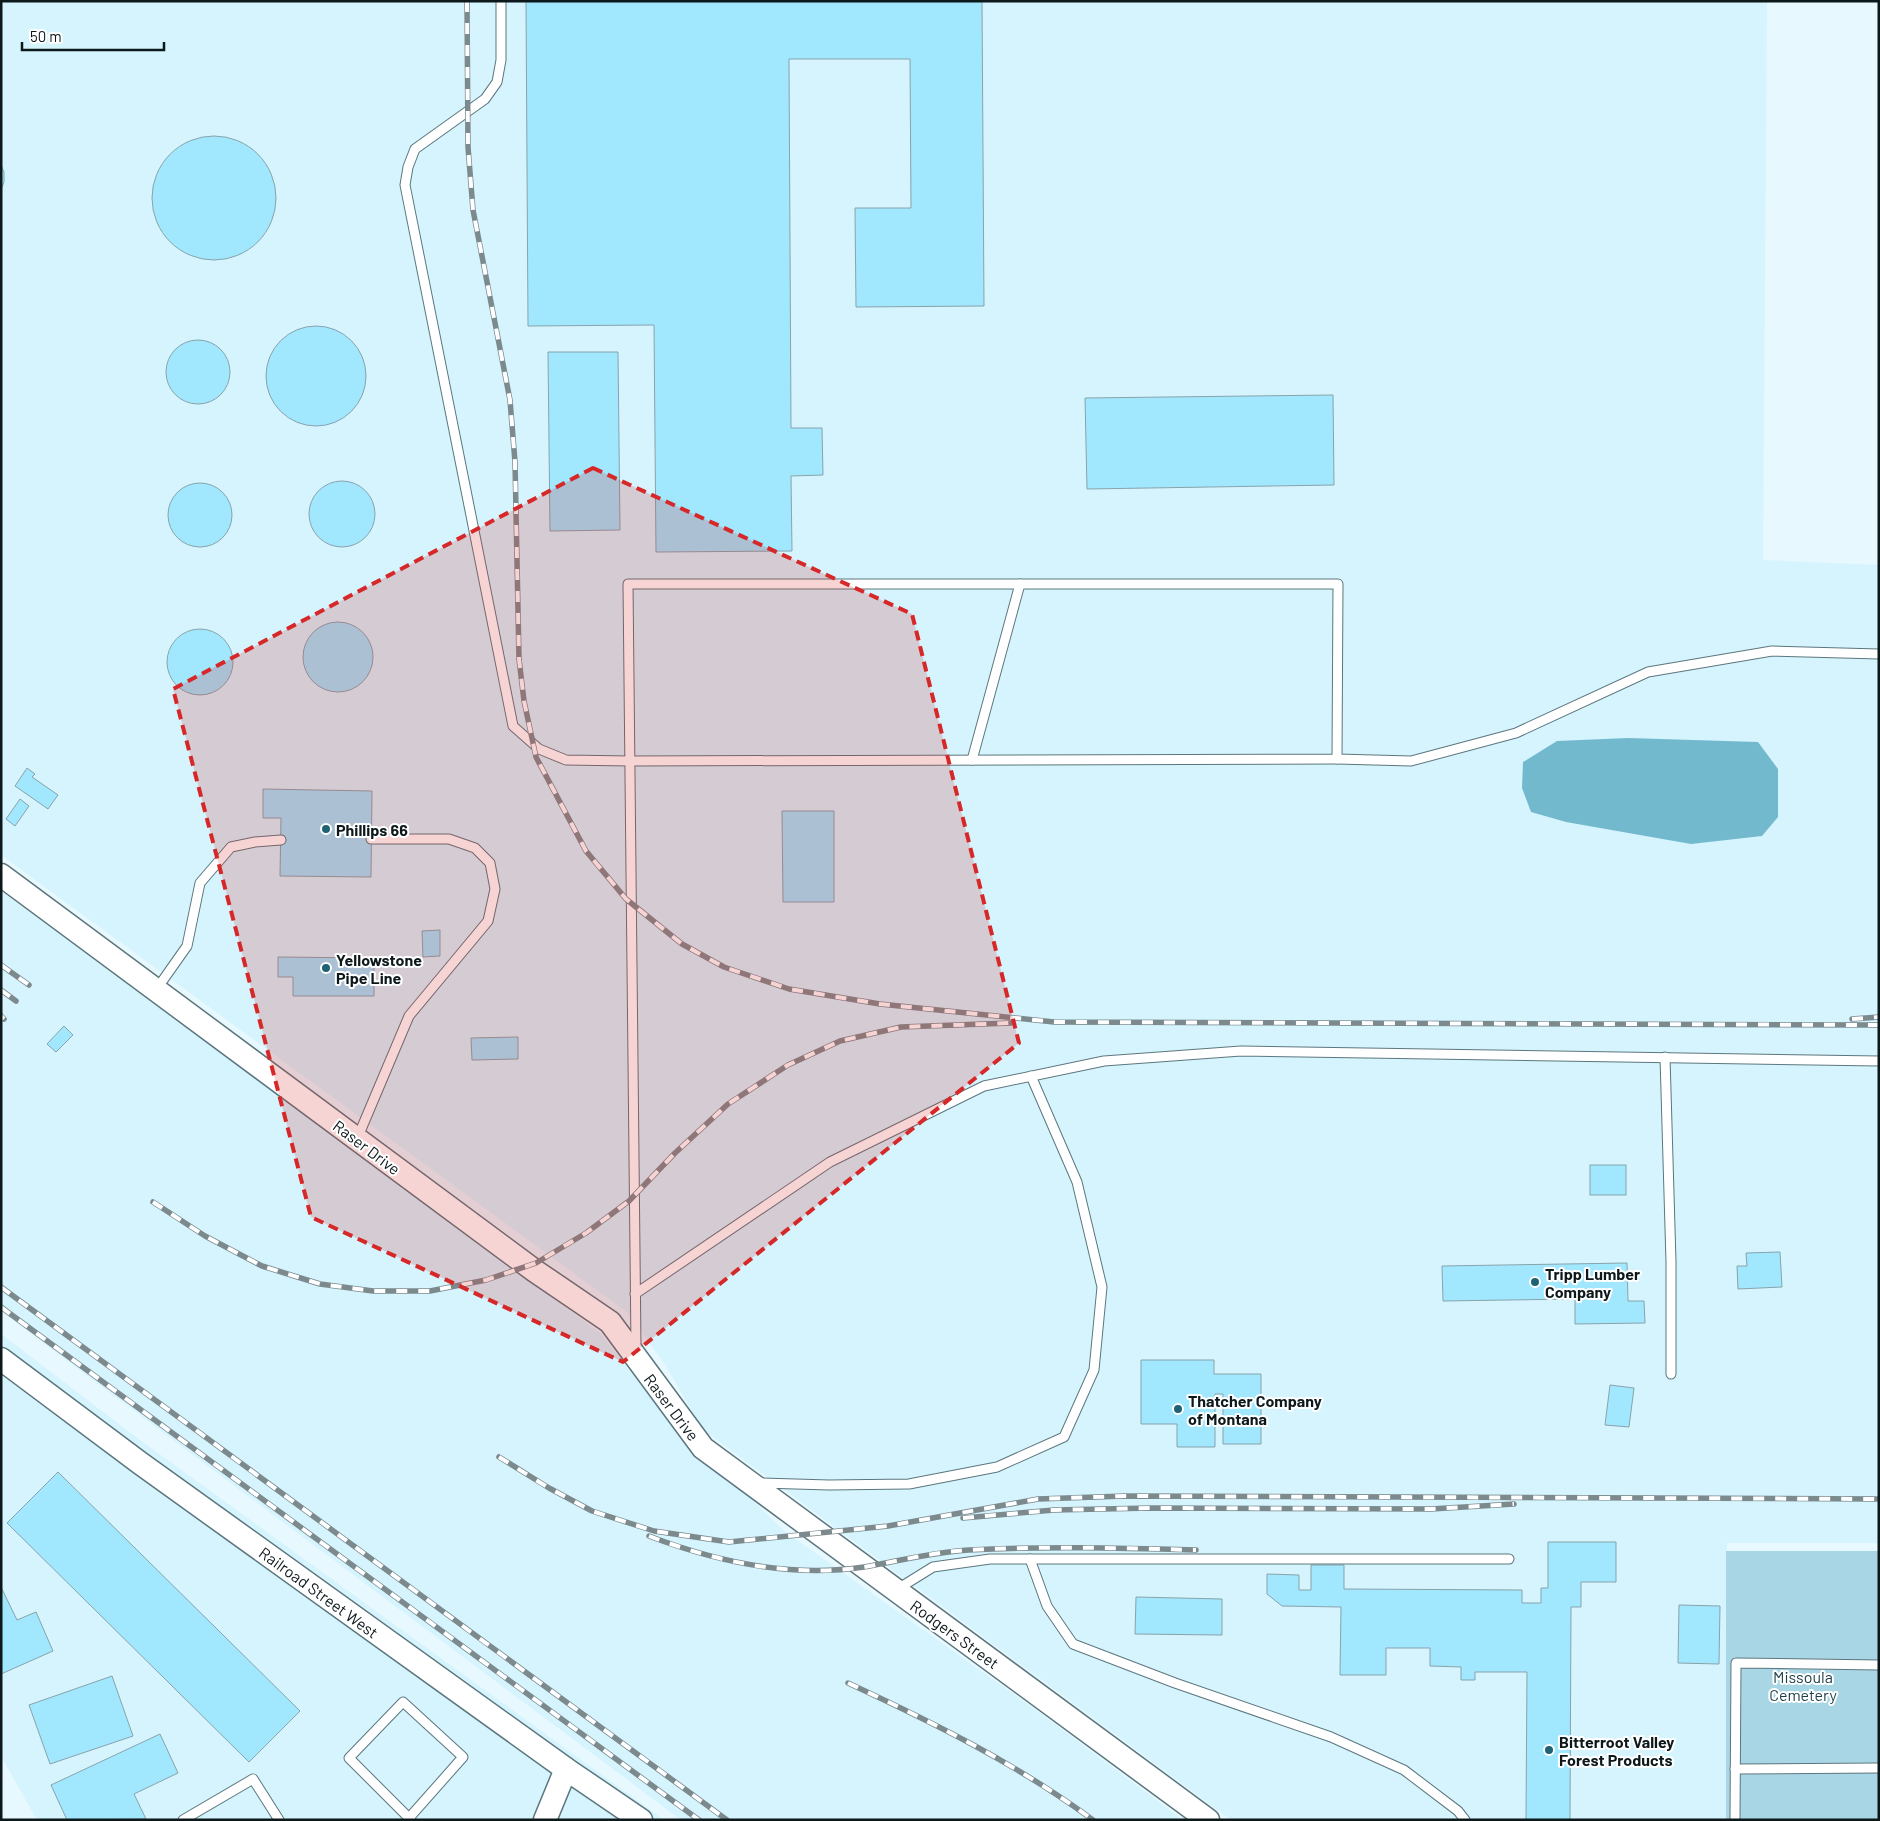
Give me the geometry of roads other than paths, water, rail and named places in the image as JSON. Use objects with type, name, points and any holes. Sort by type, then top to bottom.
[{"type":"street","name":"Raser Drive","points":[[1,874],[535,1271],[610,1322],[703,1448]]},
{"type":"street","name":"Railroad Street West","points":[[1,1359],[140,1463],[641,1820]]},
{"type":"street","name":"Rodgers Street","points":[[703,1448],[1208,1820]]},
{"type":"street","points":[[545,1820],[566,1768]]},
{"type":"lane","points":[[501,1],[501,60],[496,82],[485,99],[416,149],[408,167],[405,185],[512,726],[538,749],[566,760],[630,761],[1337,759],[1411,762],[1516,733],[1648,672],[1772,651],[1879,654]]},
{"type":"lane","points":[[636,1358],[628,584],[1338,584],[1337,759]]},
{"type":"lane","points":[[972,760],[1020,584]]},
{"type":"lane","points":[[357,1139],[409,1016],[488,921],[494,889],[490,863],[476,848],[450,839],[372,839]]},
{"type":"lane","points":[[156,990],[187,946],[200,883],[231,848],[256,842],[281,840]]},
{"type":"lane","points":[[635,1294],[830,1162],[984,1086],[1104,1061],[1241,1051],[1879,1061]]},
{"type":"lane","points":[[1665,1057],[1672,1262],[1672,1374]]},
{"type":"lane","points":[[750,1483],[829,1485],[909,1484],[997,1467],[1064,1437],[1094,1370],[1102,1287],[1077,1182],[1031,1076]]},
{"type":"lane","points":[[896,1590],[933,1567],[990,1559],[1509,1559]]},
{"type":"lane","points":[[1030,1559],[1047,1606],[1073,1644],[1175,1683],[1339,1741],[1404,1770],[1458,1811],[1465,1820]]},
{"type":"lane","points":[[1735,1820],[1736,1663],[1879,1666]]},
{"type":"lane","points":[[403,1702],[463,1757],[410,1819],[349,1758],[403,1702]]},
{"type":"lane","points":[[1735,1769],[1879,1768]]},
{"type":"lane","points":[[183,1820],[253,1779],[279,1820]]},
{"type":"railway","points":[[467,1],[468,147],[473,210],[510,400],[515,462],[519,659],[524,701],[536,757],[586,851],[626,899],[682,944],[724,967],[789,989],[880,1004],[1054,1022],[1879,1025]]},
{"type":"railway","points":[[1,965],[29,985]]},
{"type":"railway","points":[[1,990],[16,1001]]},
{"type":"railway","points":[[1,1016],[4,1019]]},
{"type":"railway","points":[[1852,1019],[1879,1017]]},
{"type":"railway","points":[[153,1202],[205,1236],[262,1266],[320,1284],[373,1291],[430,1291],[486,1280],[536,1263],[586,1233],[629,1201],[675,1153],[728,1104],[788,1065],[840,1041],[901,1027],[1011,1023]]},
{"type":"railway","points":[[1,1287],[727,1820]]},
{"type":"railway","points":[[1,1307],[699,1820]]},
{"type":"railway","points":[[499,1457],[549,1488],[592,1511],[654,1531],[729,1542],[888,1526],[1038,1499],[1125,1496],[1879,1499]]},
{"type":"railway","points":[[963,1518],[1054,1510],[1152,1508],[1431,1509],[1514,1504]]},
{"type":"railway","points":[[649,1536],[728,1560],[782,1569],[809,1570],[837,1570],[864,1567],[969,1550],[1054,1548],[1196,1550]]},
{"type":"railway","points":[[848,1683],[912,1713],[1005,1763],[1093,1820]]},
{"type":"place","name":"Phillips 66","points":[[326,829]]},
{"type":"place","name":"Yellowstone Pipe Line","points":[[326,968]]},
{"type":"place","name":"Tripp Lumber Company","points":[[1535,1282]]},
{"type":"place","name":"Thatcher Company of Montana","points":[[1178,1409]]},
{"type":"place","name":"Bitterroot Valley Forest Products","points":[[1549,1750]]},
{"type":"park label","name":"Missoula Cemetery","points":[[1803,1685]]}]
